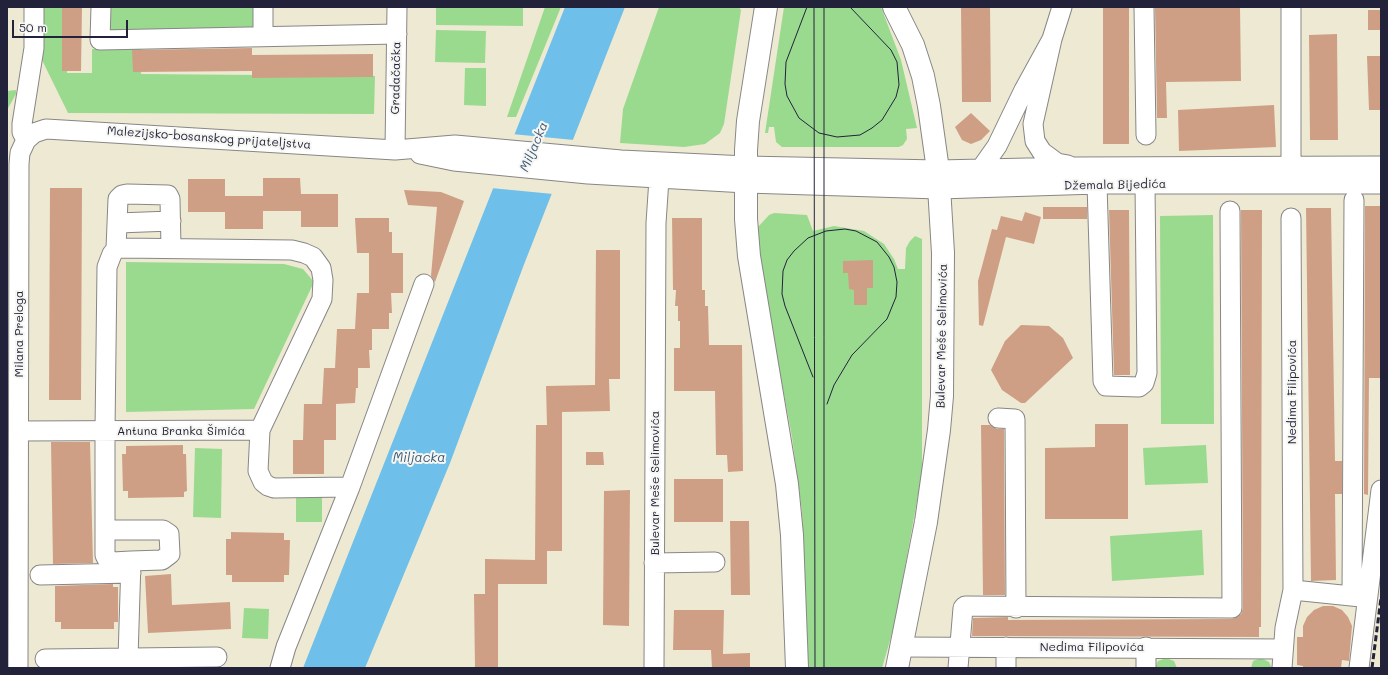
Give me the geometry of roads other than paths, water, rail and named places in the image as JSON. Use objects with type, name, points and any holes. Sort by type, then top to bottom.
[{"type":"main road","name":"Bulevar Meše Selimovića","points":[[894,7],[913,44],[923,76],[934,135],[943,253],[942,396],[939,430],[926,522],[897,668]]},
{"type":"main road","points":[[762,9],[748,121],[746,175],[749,256],[787,484],[792,535],[797,668]]},
{"type":"street","name":"Milana Preloga","points":[[14,656],[12,530],[19,431],[13,298],[20,153],[18,136],[34,48],[34,7]]},
{"type":"street","points":[[101,7],[100,40],[263,35],[397,34]]},
{"type":"street","points":[[263,7],[263,35]]},
{"type":"street","name":"Gradačačka","points":[[395,150],[397,7]]},
{"type":"street","name":"Džemala Bijedića","points":[[1062,7],[1052,40],[1033,124],[1034,133],[1039,147],[1048,157],[1057,163],[1073,167]]},
{"type":"street","points":[[1144,7],[1146,135]]},
{"type":"street","points":[[1291,7],[1291,175]]},
{"type":"street","name":"Džemala Bijedića","points":[[980,170],[997,146],[1024,90],[1052,40]]},
{"type":"street","name":"Malezijsko-bosanskog prijateljstva","points":[[18,136],[34,134],[46,129],[395,150],[591,166],[746,175]]},
{"type":"street","name":"Malezijsko-bosanskog prijateljstva","points":[[591,166],[659,179],[746,175]]},
{"type":"street","name":"Džemala Bijedića","points":[[746,175],[1145,184],[1291,175],[1381,166]]},
{"type":"street","name":"Džemala Bijedića","points":[[938,180],[980,170],[1073,167],[1291,175],[1381,184]]},
{"type":"street","name":"Bulevar Meše Selimovića","points":[[654,668],[656,224],[659,179]]},
{"type":"street","points":[[1097,184],[1103,381],[1106,386],[1139,387],[1144,383],[1147,373],[1145,184]]},
{"type":"street","points":[[105,431],[108,267],[109,259],[116,249],[118,199],[122,195],[168,195],[170,199],[171,248]]},
{"type":"street","points":[[1293,590],[1356,596],[1354,200]]},
{"type":"street","points":[[958,668],[963,608],[965,606],[1016,608],[1232,608],[1230,211]]},
{"type":"street","name":"Nedima Filipovića","points":[[1282,668],[1282,649],[1293,590],[1291,218]]},
{"type":"street","points":[[118,223],[171,221]]},
{"type":"street","points":[[116,249],[171,248],[292,250],[313,257],[321,268],[323,280],[322,299],[260,430]]},
{"type":"street","points":[[280,668],[286,647],[350,487],[424,284]]},
{"type":"street","points":[[998,418],[1015,418],[1016,608]]},
{"type":"street","name":"Antuna Branka Šimića","points":[[19,431],[260,430],[258,471],[260,477],[268,486],[274,488],[350,487]]},
{"type":"street","name":"Antuna Branka Šimića","points":[[105,431],[105,530],[105,555],[107,559],[131,567],[162,560],[170,554],[170,534],[163,530],[105,530]]},
{"type":"street","points":[[1359,668],[1381,490]]},
{"type":"street","points":[[654,563],[715,562]]},
{"type":"street","points":[[40,574],[131,567],[128,658]]},
{"type":"street","name":"Nedima Filipovića","points":[[901,647],[961,646],[1282,649]]},
{"type":"street","points":[[1006,647],[1006,668]]},
{"type":"street","points":[[1146,647],[1146,668]]},
{"type":"street","points":[[45,659],[217,657]]},
{"type":"water","name":"Miljacka","points":[[565,7],[625,7],[523,267],[450,463],[365,668],[303,668]]},
{"type":"tram line","points":[[807,7],[786,62],[785,84],[787,96],[799,118],[819,133],[837,137],[860,135],[882,120],[896,97],[899,85],[897,62],[891,50],[850,7]]},
{"type":"tram line","points":[[814,7],[815,668]]},
{"type":"tram line","points":[[824,7],[824,668]]},
{"type":"tram line","points":[[813,377],[785,306],[782,294],[783,271],[787,260],[808,238],[826,231],[845,229],[856,231],[877,242],[889,257],[894,267],[897,282],[896,297],[887,319],[852,355],[834,385],[827,404]]},
{"type":"railway","points":[[1372,668],[1381,598]]}]
